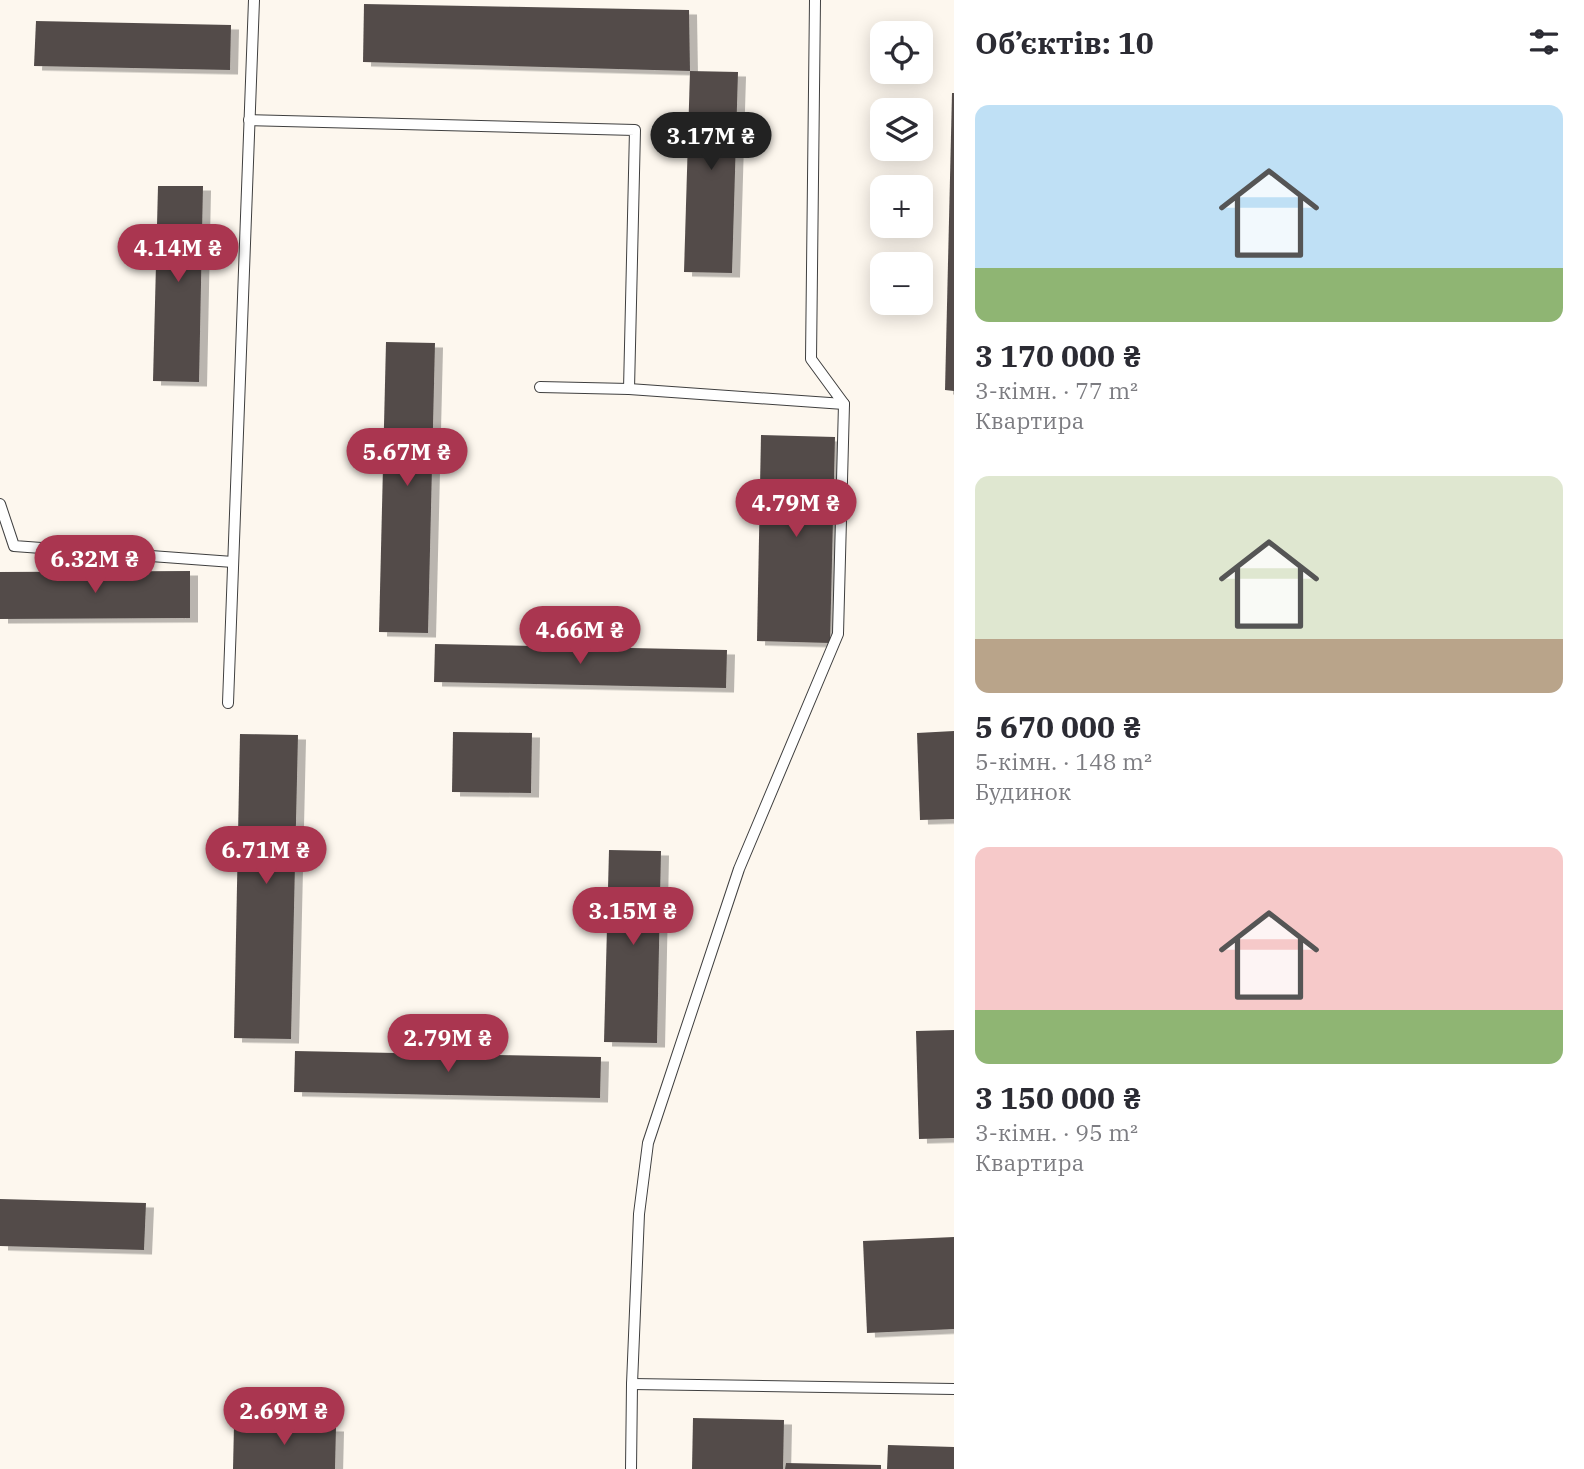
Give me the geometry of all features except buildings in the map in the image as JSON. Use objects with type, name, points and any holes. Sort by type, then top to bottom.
[{"type":"lane","points":[[228,703],[254,0]]},
{"type":"lane","points":[[631,1469],[639,1214],[648,1143],[739,869],[838,634],[844,404],[811,359],[815,0]]},
{"type":"lane","points":[[249,120],[635,130],[629,390]]},
{"type":"lane","points":[[540,387],[844,404]]},
{"type":"lane","points":[[0,504],[14,546],[233,562]]},
{"type":"lane","points":[[632,1384],[954,1389]]}]
